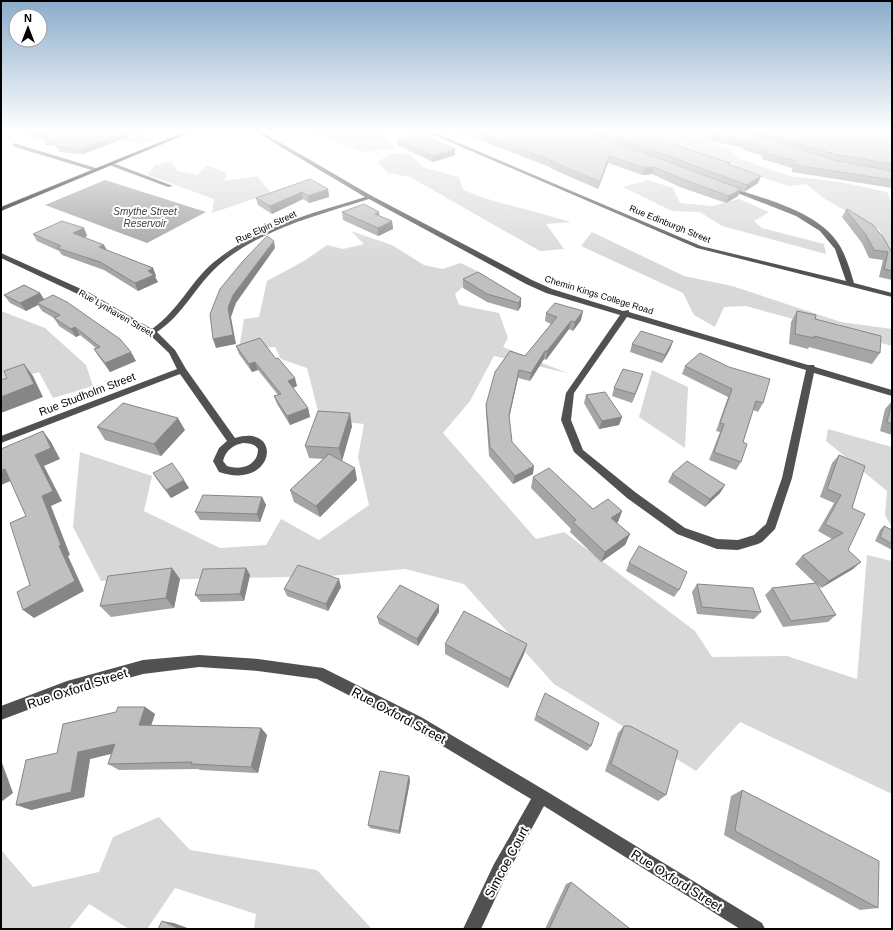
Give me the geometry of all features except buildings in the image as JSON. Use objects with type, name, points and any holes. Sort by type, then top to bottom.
[{"type":"main road","points":[[1,209],[84,175]]},
{"type":"street","points":[[142,175],[170,186]]},
{"type":"street","name":"Chemin Kings College Road","points":[[333,175],[370,197],[529,282],[582,301],[626,312],[892,393]]},
{"type":"street","name":"Rue Edinburgh Street","points":[[531,175],[699,247],[892,295]]},
{"type":"street","points":[[721,186],[782,208],[805,218],[821,228],[831,237],[837,246],[851,286]]},
{"type":"street","name":"Rue Elgin Street","points":[[152,332],[174,316],[201,280],[217,263],[238,249],[289,225],[370,197]]},
{"type":"street","name":"Rue Lynhaven Street","points":[[1,256],[88,295],[152,332],[172,352],[182,370],[233,442]]},
{"type":"street","points":[[626,312],[570,393],[566,420],[579,452],[631,495],[681,531],[717,544],[738,545],[758,539],[771,526],[787,478],[811,368]]},
{"type":"street","name":"Rue Studholm Street","points":[[1,440],[182,370]]},
{"type":"street","points":[[248,439],[260,444],[264,454],[262,459],[257,465],[243,472],[228,472],[219,466],[219,455],[222,450],[233,442],[248,439]]},
{"type":"street","name":"Rue Oxford Street","points":[[1,713],[68,688],[143,667],[199,661],[258,665],[318,673],[416,722],[541,796],[756,929]]},
{"type":"street","name":"Simcoe Court","points":[[472,929],[500,870],[541,796]]},
{"type":"shaded area","points":[[149,175],[226,175],[224,181],[257,176],[271,193],[212,213],[214,199]]},
{"type":"shaded area","points":[[401,175],[453,175],[459,177],[463,190],[484,198],[571,222],[546,224],[564,249],[540,251],[410,177]]},
{"type":"shaded area","points":[[756,175],[788,175],[840,182],[887,192],[892,204],[892,265],[880,230],[825,199],[806,184],[789,186]]},
{"type":"shaded area","points":[[648,180],[673,188],[680,203],[712,206],[739,199],[769,212],[754,221],[762,228],[824,244],[826,254],[722,226],[700,212],[672,211],[623,187]]},
{"type":"shaded area","points":[[351,231],[392,245],[424,265],[442,269],[461,263],[479,272],[455,294],[459,305],[499,313],[508,338],[503,347],[567,373],[494,356],[470,401],[443,433],[536,539],[564,532],[695,631],[712,657],[787,656],[857,679],[867,555],[892,561],[892,794],[740,722],[696,771],[554,684],[464,584],[405,569],[330,576],[101,581],[73,527],[80,452],[152,476],[144,511],[220,548],[266,545],[281,519],[319,540],[369,505],[358,457],[364,424],[320,419],[307,368],[281,359],[275,347],[239,349],[244,319],[259,317],[267,281],[304,261],[327,245],[343,249],[364,244]]},
{"type":"shaded area","points":[[592,232],[684,276],[732,286],[841,322],[892,329],[892,346],[746,306],[724,307],[715,327],[694,315],[683,293],[581,246]]},
{"type":"shaded area","points":[[1,311],[45,328],[86,365],[93,386],[53,398],[39,372],[1,384]]},
{"type":"shaded area","points":[[652,370],[688,387],[685,448],[639,417]]},
{"type":"shaded area","points":[[828,429],[892,447],[892,528],[885,515],[887,491],[826,441]]},
{"type":"shaded area","points":[[159,817],[190,850],[317,870],[372,929],[254,929],[256,914],[175,888],[147,929],[129,929],[89,904],[69,929],[1,929],[1,850],[33,887],[99,872],[113,837]]},
{"type":"water","name":"Smythe Street Reservoir","points":[[105,180],[206,212],[147,243],[45,205]]}]
